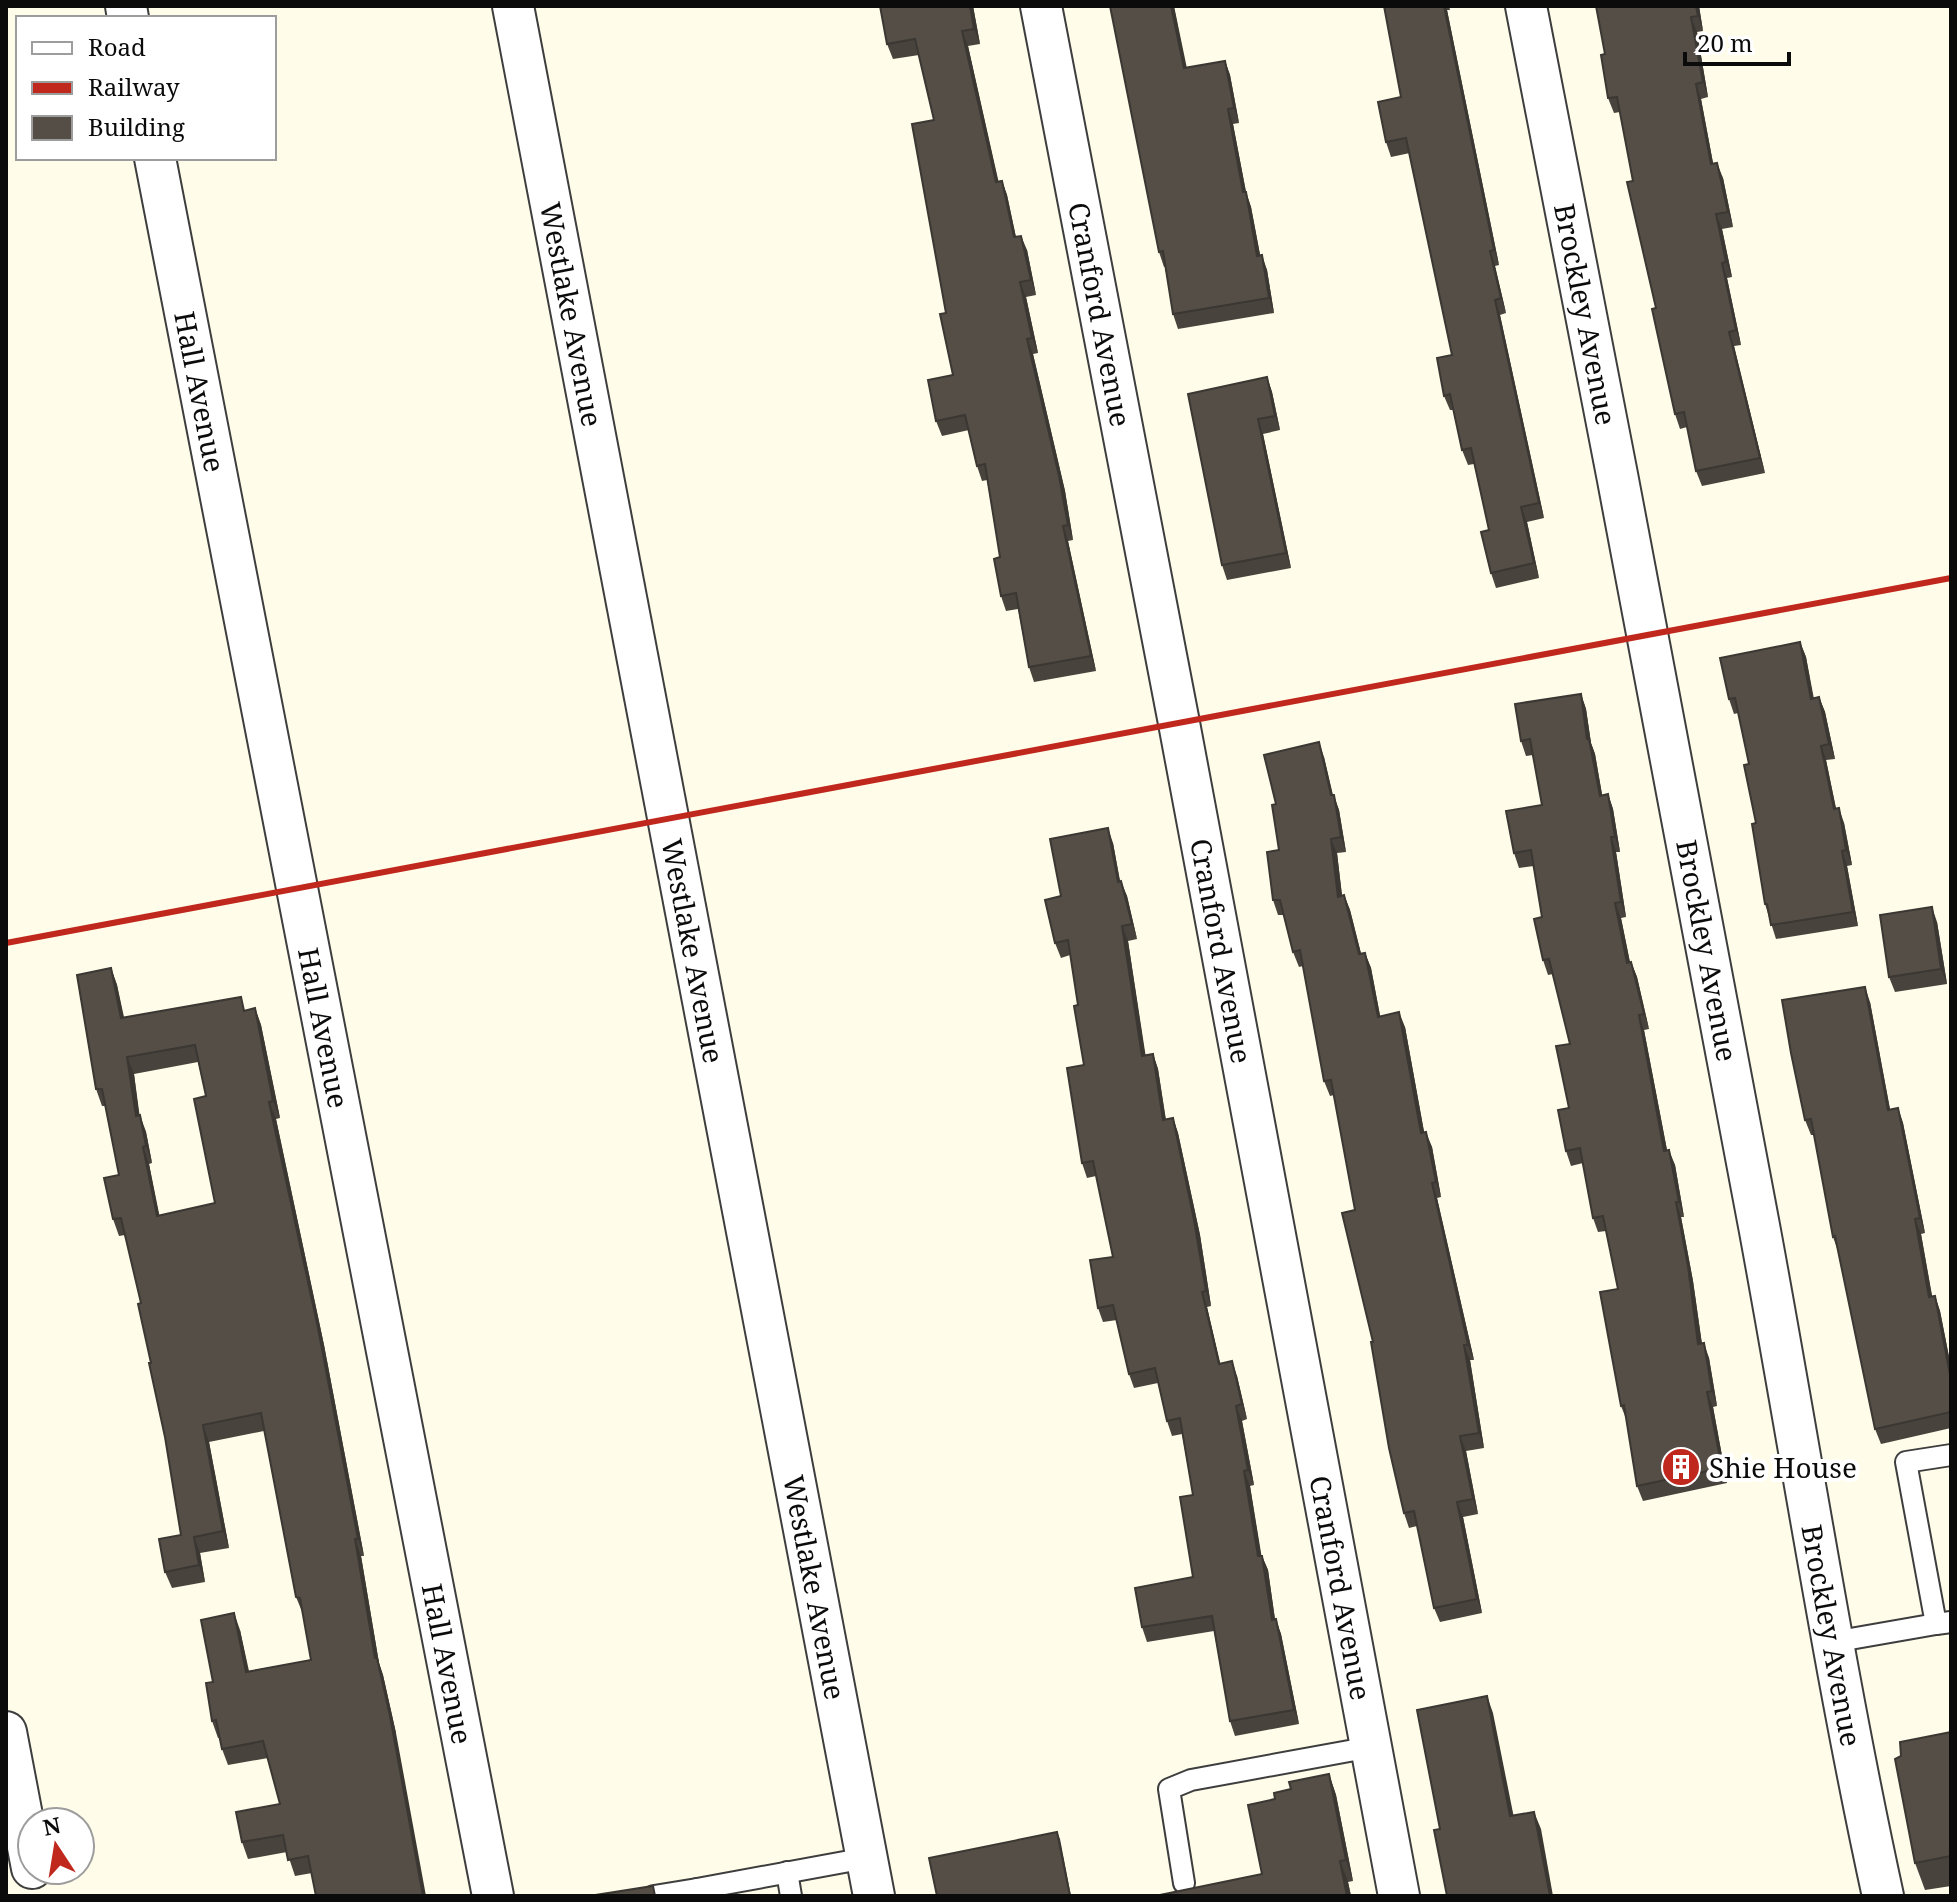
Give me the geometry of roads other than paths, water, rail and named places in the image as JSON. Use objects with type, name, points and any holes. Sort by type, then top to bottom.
[{"type":"street","name":"Westlake Avenue","points":[[513,6],[870,1877]]},
{"type":"street","name":"Cranford Avenue","points":[[1041,6],[1399,1896]]},
{"type":"street","name":"Brockley Avenue","points":[[1526,6],[1652,651],[1802,1461],[1851,1748],[1883,1896]]},
{"type":"street","name":"Hall Avenue","points":[[155,160],[493,1896]]},
{"type":"street","points":[[6,1732],[20,1806]]},
{"type":"lane","points":[[1833,1642],[1944,1623],[1906,1462],[1951,1455]]},
{"type":"lane","points":[[1184,1883],[1169,1789],[1191,1780],[1371,1747]]},
{"type":"lane","points":[[654,1896],[697,1892],[787,1872],[870,1877]]},
{"type":"lane","points":[[787,1872],[791,1896]]},
{"type":"railway","points":[[6,943],[1951,578]]},
{"type":"place","name":"Shie House","points":[[1681,1467]]}]
